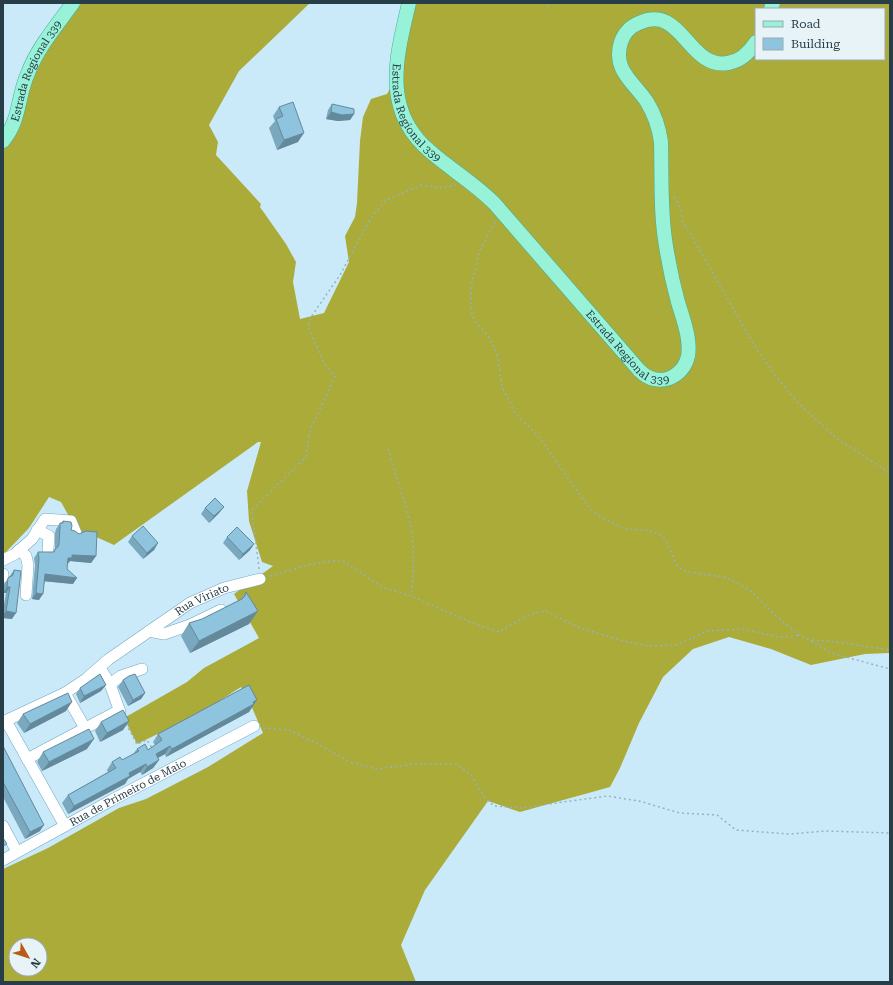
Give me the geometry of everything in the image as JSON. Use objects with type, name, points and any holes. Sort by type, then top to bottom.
[{"type":"main road","name":"Estrada Regional 339","points":[[3,141],[13,127],[17,118],[24,81],[34,59],[73,3]]},
{"type":"main road","name":"Estrada Regional 339","points":[[409,3],[396,61],[396,82],[399,104],[411,131],[423,145],[486,195],[502,211],[638,370],[650,378],[661,380],[676,375],[682,369],[688,356],[687,335],[665,244],[663,223],[662,142],[660,129],[649,106],[624,74],[620,64],[619,49],[621,40],[630,28],[645,20],[666,22],[677,28],[701,56],[716,64],[726,64],[739,60],[746,56],[755,43]]},
{"type":"street","points":[[3,560],[19,550],[32,539],[36,530],[45,519],[59,519],[71,522],[76,534]]},
{"type":"street","points":[[36,530],[49,536],[48,549]]},
{"type":"street","points":[[19,550],[26,556],[28,565],[26,595]]},
{"type":"street","name":"Rua Viriato","points":[[4,722],[65,693],[110,659],[190,603],[224,588],[260,579]]},
{"type":"street","name":"Rua Viriato","points":[[149,631],[164,634],[190,625],[230,605]]},
{"type":"street","points":[[27,759],[116,712],[110,684],[100,668]]},
{"type":"street","points":[[110,684],[121,676],[142,669]]},
{"type":"street","points":[[65,693],[85,728]]},
{"type":"street","points":[[4,722],[65,826]]},
{"type":"street","name":"Rua de Primeiro de Maio","points":[[3,860],[118,796],[254,726]]},
{"type":"street","points":[[3,826],[17,852]]},
{"type":"path","points":[[548,7],[551,3]]},
{"type":"path","points":[[471,183],[441,188],[422,185],[386,200],[371,218],[340,275],[311,317],[308,327],[314,343],[324,363],[335,376],[310,431],[306,458],[252,510],[260,579],[312,564],[341,560],[382,587],[411,596],[470,622],[499,632],[523,618],[538,612],[546,611],[578,627],[619,640],[649,646],[676,645],[708,631],[742,629],[779,637],[800,635]]},
{"type":"path","points":[[663,188],[671,192],[679,204],[683,221],[754,345],[778,379],[800,405],[838,440],[890,473]]},
{"type":"path","points":[[502,211],[480,250],[471,287],[471,309],[473,318],[488,336],[495,349],[499,363],[502,387],[515,413],[539,437],[588,506],[599,516],[624,529],[653,532],[660,535],[665,539],[677,565],[681,569],[688,572],[725,577],[739,584],[752,592],[774,614],[800,635],[831,653],[890,669]]},
{"type":"path","points":[[388,449],[410,523],[414,570],[411,596]]},
{"type":"path","points":[[810,640],[845,643],[890,650]]},
{"type":"path","points":[[116,712],[137,744],[147,740],[154,753]]},
{"type":"path","points":[[254,726],[269,729],[290,730],[350,762],[377,768],[414,764],[457,764],[471,775],[485,798],[494,806],[520,808],[607,796],[639,801],[680,813],[717,815],[736,830],[789,834],[826,831],[890,833]]},
{"type":"shaded area","points":[[65,3],[310,3],[239,71],[209,125],[218,142],[216,155],[261,204],[260,207],[286,244],[296,262],[293,282],[300,319],[324,313],[349,262],[345,236],[355,217],[363,117],[371,99],[387,94],[392,85],[410,3],[890,3],[890,653],[865,654],[811,665],[771,649],[729,637],[693,649],[663,677],[639,723],[620,768],[610,787],[520,812],[488,801],[425,890],[401,945],[416,982],[3,982],[3,869],[48,848],[119,808],[146,799],[208,767],[263,733],[250,703],[241,687],[199,714],[137,744],[124,718],[187,682],[204,668],[259,638],[234,594],[273,566],[262,562],[249,521],[247,491],[261,442],[258,442],[114,545],[94,536],[77,531],[61,502],[49,497],[29,528],[6,552],[3,553],[3,140]]},
{"type":"building","points":[[293,102],[304,133],[284,140],[276,119],[283,116],[279,107]]},
{"type":"building","points":[[332,104],[354,109],[354,114],[342,115],[331,112]]},
{"type":"building","points":[[215,498],[224,507],[214,516],[205,508]]},
{"type":"building","points":[[63,521],[71,522],[71,530],[79,534],[86,531],[97,532],[96,556],[72,555],[72,558],[68,558],[67,569],[77,578],[45,574],[43,594],[36,593],[39,559],[38,552],[54,552],[59,544],[60,523],[63,523]]},
{"type":"building","points":[[143,526],[158,543],[147,553],[132,536]]},
{"type":"building","points":[[237,527],[254,544],[243,554],[227,537]]},
{"type":"building","points":[[14,570],[21,571],[16,613],[6,611],[10,587],[7,587],[8,578],[13,575]]},
{"type":"building","points":[[246,592],[258,611],[199,641],[189,623],[202,619],[242,599]]},
{"type":"building","points":[[100,674],[106,685],[84,696],[80,688]]},
{"type":"building","points":[[135,674],[145,693],[133,700],[123,680]]},
{"type":"building","points":[[249,685],[257,700],[253,702],[254,704],[172,749],[170,746],[156,754],[159,760],[147,767],[146,764],[129,773],[130,776],[74,806],[68,795],[116,768],[112,762],[120,757],[122,760],[139,751],[137,749],[145,744],[148,750],[162,740],[158,734]]},
{"type":"building","points":[[68,693],[72,702],[30,724],[23,714]]},
{"type":"building","points":[[123,710],[129,721],[107,733],[101,722]]},
{"type":"building","points":[[89,729],[94,739],[49,762],[43,752]]},
{"type":"building","points":[[3,746],[44,825],[30,832],[3,782]]},
{"type":"building","points":[[3,838],[7,844],[3,846]]}]
